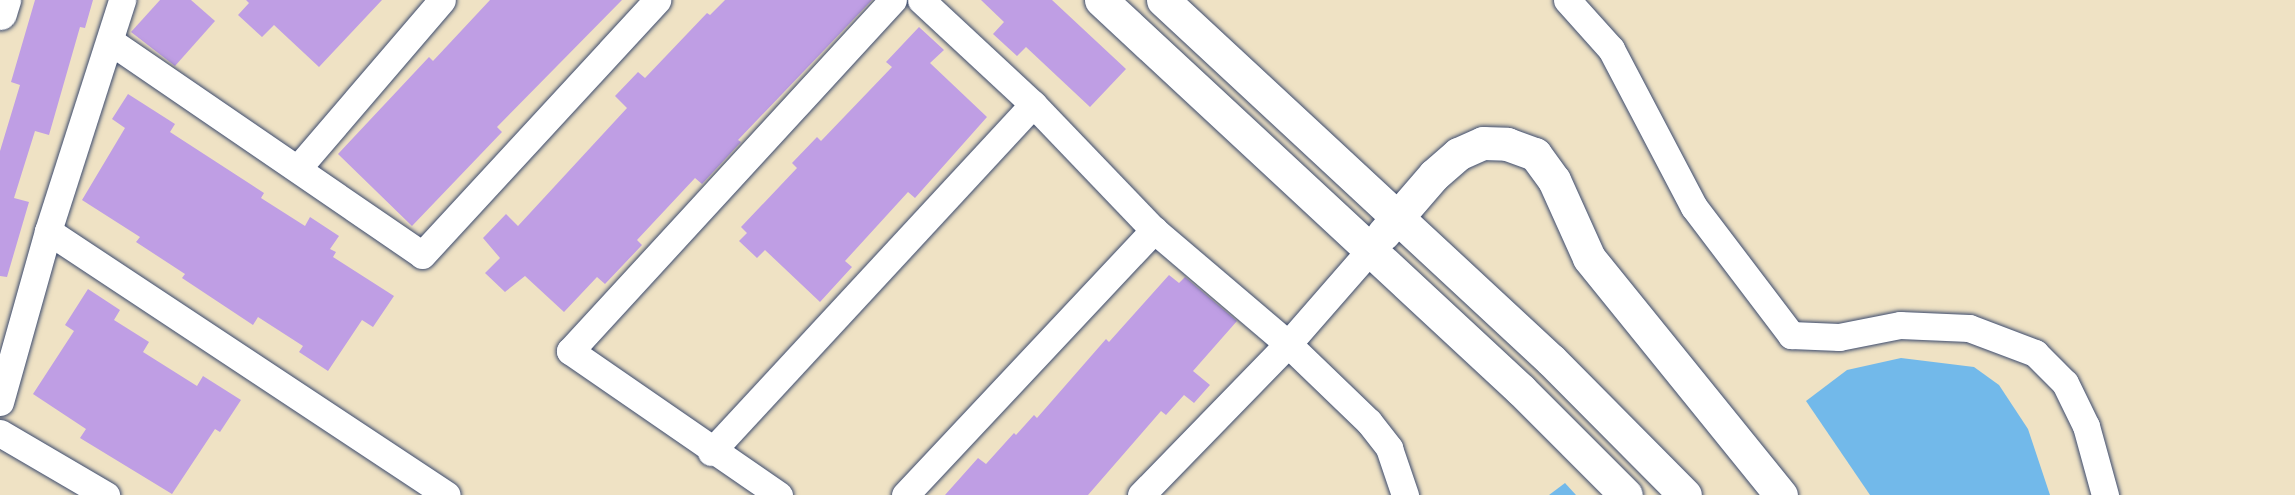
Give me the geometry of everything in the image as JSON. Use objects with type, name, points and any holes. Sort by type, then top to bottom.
[{"type":"street","points":[[0,13],[4,0]]},
{"type":"street","points":[[0,402],[48,231],[122,0]]},
{"type":"street","points":[[298,168],[442,0]]},
{"type":"street","points":[[110,41],[422,255],[657,0]]},
{"type":"street","points":[[779,495],[711,452],[570,351],[893,0]]},
{"type":"street","points":[[921,0],[1033,104],[1154,230],[1288,344],[1370,422],[1389,448],[1405,495]]},
{"type":"street","points":[[1101,0],[1521,390],[1626,495]]},
{"type":"street","points":[[1163,0],[1551,360],[1685,495]]},
{"type":"street","points":[[1567,0],[1611,49],[1694,207],[1791,335],[1839,338],[1900,325],[1969,328],[2035,353],[2065,383],[2086,426],[2104,495]]},
{"type":"street","points":[[711,452],[1033,104]]},
{"type":"street","points":[[1141,495],[1288,344],[1434,175],[1458,154],[1483,143],[1507,144],[1535,154],[1554,180],[1589,258],[1781,495]]},
{"type":"street","points":[[905,495],[1154,230]]},
{"type":"street","points":[[48,231],[447,495]]},
{"type":"street","points":[[0,434],[106,495]]},
{"type":"water","points":[[1901,358],[1974,367],[1999,385],[2028,429],[2050,495],[1870,495],[1806,401],[1847,370]]},
{"type":"water","points":[[1565,483],[1576,495],[1549,495]]},
{"type":"building","points":[[35,0],[93,0],[85,28],[80,27],[49,135],[35,131],[14,198],[29,202],[7,277],[0,276],[0,151],[20,85],[11,82]]},
{"type":"building","points":[[160,0],[191,0],[215,21],[175,66],[131,32]]},
{"type":"building","points":[[246,0],[382,0],[319,67],[274,25],[262,37],[238,15],[249,3]]},
{"type":"building","points":[[490,0],[622,0],[497,127],[502,132],[412,226],[338,154],[429,57],[433,61]]},
{"type":"building","points":[[725,0],[872,0],[738,140],[741,142],[702,184],[695,178],[637,240],[642,245],[605,284],[597,277],[564,312],[525,276],[505,292],[485,273],[500,258],[483,238],[506,214],[518,226],[627,108],[615,96],[638,72],[645,78],[707,13],[710,15]]},
{"type":"building","points":[[981,0],[1052,0],[1126,69],[1090,107],[1026,47],[1017,56],[993,34],[1004,22]]},
{"type":"building","points":[[919,27],[944,50],[930,63],[987,117],[915,198],[908,192],[845,261],[852,267],[820,302],[765,250],[757,258],[739,241],[747,233],[741,227],[797,168],[792,163],[817,137],[821,141],[892,67],[886,62]]},
{"type":"building","points":[[128,94],[175,124],[170,132],[264,193],[261,198],[305,226],[310,217],[339,236],[330,249],[336,252],[333,257],[394,296],[373,327],[362,320],[328,371],[299,352],[303,346],[258,317],[253,325],[182,278],[185,274],[136,242],[140,237],[82,200],[125,128],[112,119]]},
{"type":"building","points":[[1169,275],[1179,283],[1185,277],[1237,321],[1193,371],[1210,385],[1194,403],[1184,395],[1166,415],[1161,411],[1088,495],[945,495],[978,458],[986,464],[1014,433],[1016,435],[1034,415],[1037,418],[1106,339],[1109,342]]},
{"type":"building","points":[[88,289],[120,310],[114,320],[149,342],[143,352],[197,386],[203,376],[241,400],[220,432],[215,429],[172,494],[80,438],[86,429],[33,394],[74,331],[65,325]]}]
